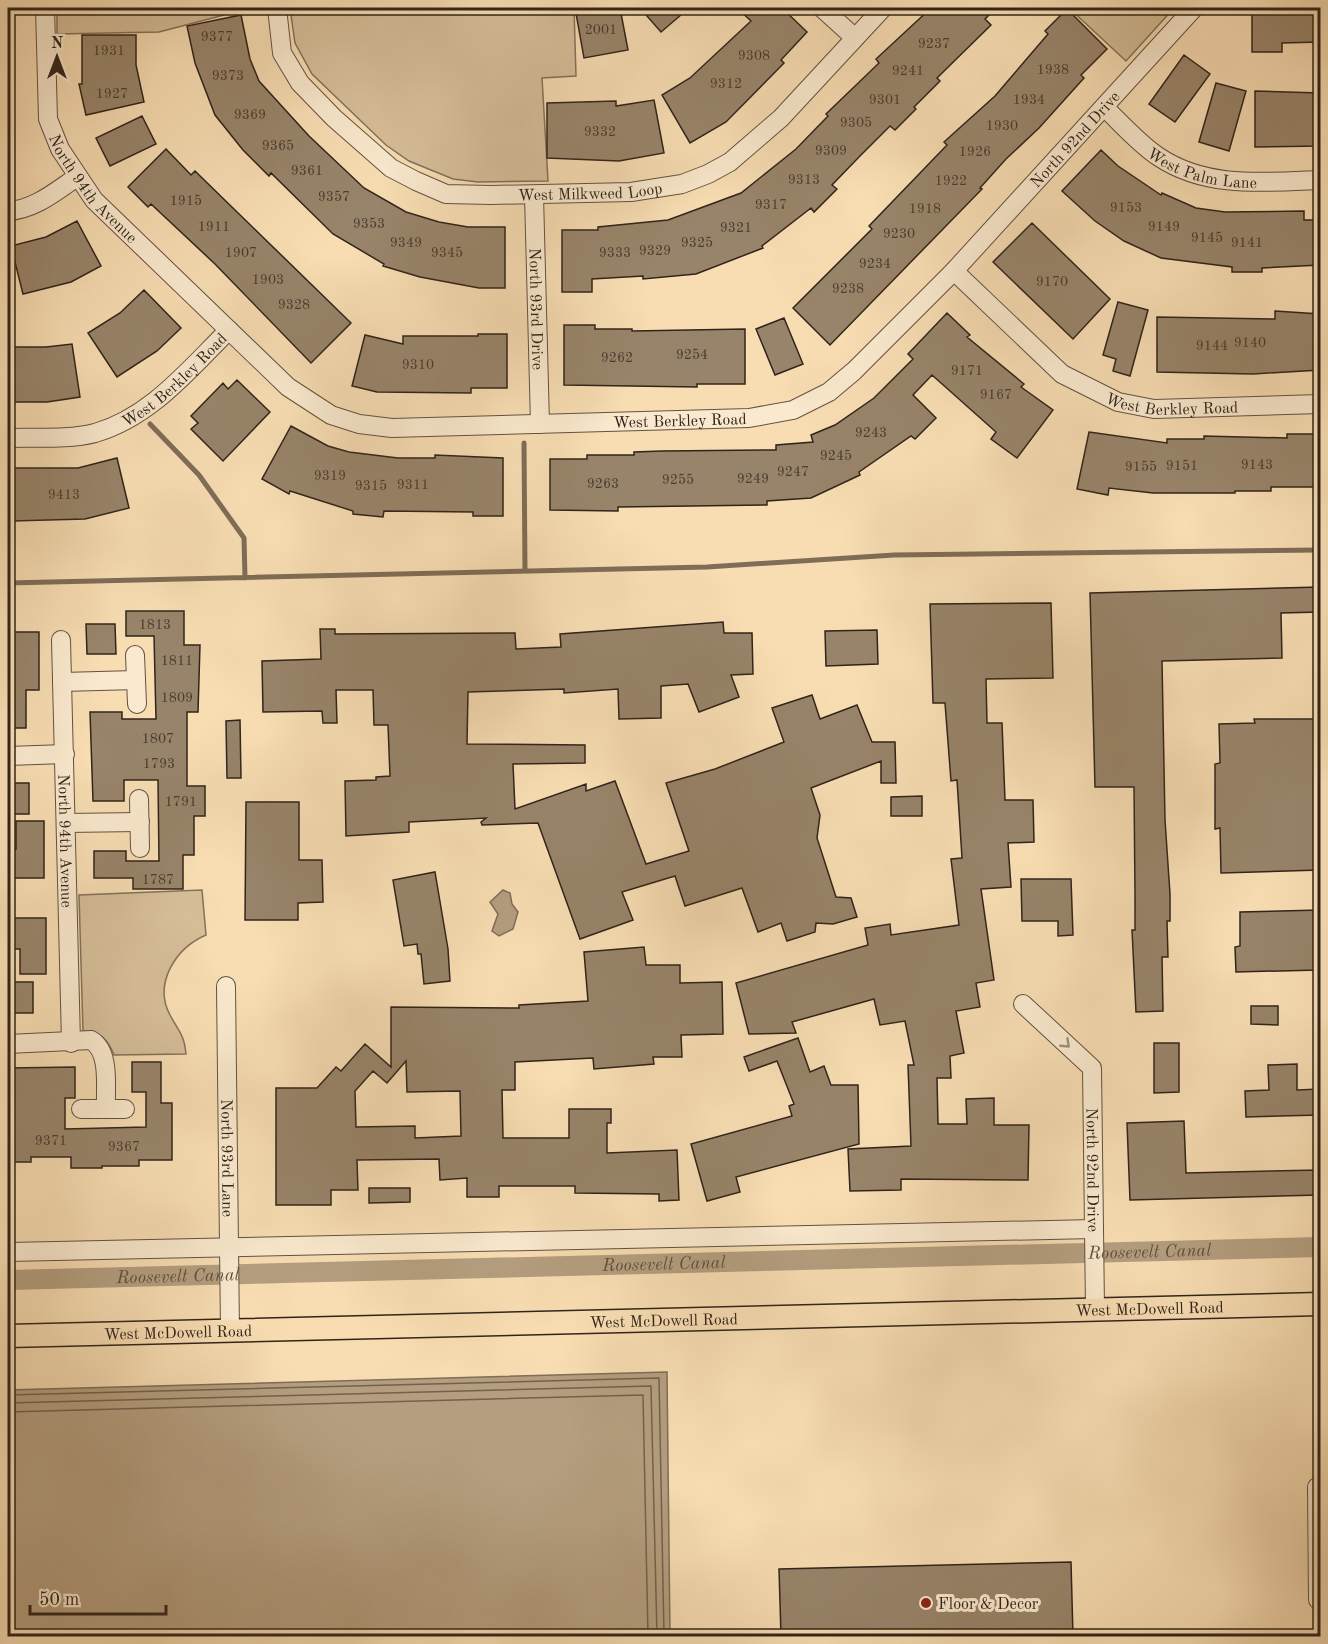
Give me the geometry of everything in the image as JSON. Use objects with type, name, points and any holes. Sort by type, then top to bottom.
[{"type":"main road","name":"West McDowell Road","points":[[8,1336],[1320,1304]]},
{"type":"street","name":"North 94th Avenue","points":[[45,8],[48,119],[56,142],[94,200],[229,330]]},
{"type":"street","name":"West Milkweed Loop","points":[[277,8],[282,53],[300,83],[333,118],[391,168],[446,194],[534,195],[631,192],[682,184],[708,174],[730,162],[756,142],[797,102],[883,8]]},
{"type":"street","points":[[822,8],[855,38]]},
{"type":"street","name":"North 92nd Drive","points":[[954,271],[1194,8]]},
{"type":"street","name":"West Palm Lane","points":[[1104,107],[1157,156],[1186,171],[1220,180],[1320,180]]},
{"type":"street","points":[[8,211],[36,203],[77,177]]},
{"type":"street","name":"North 93rd Drive","points":[[534,195],[540,424]]},
{"type":"street","name":"West Berkley Road","points":[[8,438],[93,433],[126,422],[164,393],[229,330],[288,387],[307,402],[331,415],[359,424],[393,428],[749,418],[793,410],[829,392],[954,271],[1062,374],[1118,402],[1154,409],[1320,404]]},
{"type":"street","name":"North 94th Avenue","points":[[61,640],[71,1043]]},
{"type":"street","points":[[135,655],[137,704]]},
{"type":"street","points":[[62,682],[136,680]]},
{"type":"street","points":[[8,756],[65,754]]},
{"type":"street","points":[[139,799],[140,848]]},
{"type":"street","points":[[66,823],[140,822]]},
{"type":"street","name":"North 93rd Lane","points":[[226,986],[230,1332]]},
{"type":"street","name":"North 92nd Drive","points":[[1023,1004],[1092,1068],[1095,1309]]},
{"type":"street","points":[[8,1044],[71,1043],[91,1040],[100,1045],[104,1059],[106,1109]]},
{"type":"street","points":[[81,1109],[125,1109]]},
{"type":"street","points":[[8,1252],[228,1251],[1094,1232]]},
{"type":"street","points":[[1317,1487],[1318,1600],[1320,1600]]},
{"type":"shaded area","points":[[57,8],[251,8],[159,32],[57,34]]},
{"type":"shaded area","points":[[290,8],[574,8],[576,76],[542,78],[548,181],[478,182],[453,179],[409,161],[386,145],[312,74],[295,43]]},
{"type":"shaded area","points":[[1069,8],[1174,8],[1126,61]]},
{"type":"shaded area","points":[[202,890],[206,935],[185,948],[177,958],[170,968],[164,991],[165,1003],[182,1037],[186,1054],[114,1055],[103,1037],[83,1031],[79,895]]},
{"type":"water","points":[[503,890],[510,893],[512,904],[518,912],[513,929],[499,936],[492,931],[498,914],[490,902]]},
{"type":"water","points":[[667,1372],[670,1636],[8,1636],[8,1390]]},
{"type":"building","points":[[575,8],[620,8],[628,50],[584,58]]},
{"type":"building","points":[[640,8],[689,8],[661,32]]},
{"type":"building","points":[[737,8],[782,8],[807,32],[781,60],[784,63],[726,122],[690,143],[662,95],[690,78],[751,21]]},
{"type":"building","points":[[931,8],[996,8],[985,19],[991,25],[937,78],[940,81],[914,107],[916,109],[895,130],[890,126],[832,185],[837,189],[814,212],[811,208],[762,246],[763,248],[696,274],[643,279],[643,276],[592,279],[592,292],[562,292],[562,230],[598,230],[598,227],[668,220],[741,193],[796,149],[828,116],[826,114],[879,63],[876,59]]},
{"type":"building","points":[[1252,8],[1320,8],[1320,42],[1282,43],[1282,52],[1252,52]]},
{"type":"building","points":[[1067,9],[1107,49],[1081,75],[1084,78],[1039,128],[980,188],[982,189],[830,345],[793,308],[872,229],[869,226],[947,145],[944,142],[995,96],[1048,34],[1045,31]]},
{"type":"building","points":[[241,15],[250,59],[259,81],[309,136],[364,188],[406,212],[439,222],[468,227],[505,227],[505,288],[479,288],[420,277],[383,266],[384,264],[333,234],[271,173],[269,176],[243,150],[215,115],[195,63],[187,26]]},
{"type":"building","points":[[82,35],[136,35],[136,65],[144,102],[86,115],[79,84],[82,84]]},
{"type":"building","points":[[1184,55],[1210,74],[1175,122],[1149,104]]},
{"type":"building","points":[[1216,83],[1246,91],[1229,151],[1199,142]]},
{"type":"building","points":[[1255,91],[1320,93],[1320,146],[1255,147]]},
{"type":"building","points":[[654,100],[664,153],[619,161],[547,158],[547,103],[616,101],[616,106]]},
{"type":"building","points":[[142,116],[156,144],[110,166],[96,138]]},
{"type":"building","points":[[166,149],[191,175],[195,171],[351,323],[311,363],[215,264],[151,204],[148,207],[128,187]]},
{"type":"building","points":[[1101,150],[1118,166],[1161,195],[1162,193],[1196,208],[1225,212],[1304,211],[1304,220],[1320,220],[1320,265],[1262,268],[1262,272],[1232,272],[1232,267],[1161,258],[1124,241],[1095,221],[1062,191]]},
{"type":"building","points":[[77,221],[101,266],[71,282],[23,294],[11,246],[46,237]]},
{"type":"building","points":[[1032,223],[1110,299],[1073,339],[993,262]]},
{"type":"building","points":[[144,290],[181,328],[157,351],[117,377],[88,333],[120,313]]},
{"type":"building","points":[[1118,302],[1148,310],[1130,376],[1113,371],[1116,359],[1103,355]]},
{"type":"building","points":[[1275,311],[1320,314],[1320,370],[1253,374],[1157,372],[1157,317],[1275,319]]},
{"type":"building","points":[[947,313],[970,335],[967,337],[1024,384],[1021,387],[1053,410],[1017,458],[991,439],[996,432],[932,375],[913,395],[936,418],[915,439],[911,436],[859,472],[860,475],[811,498],[767,501],[767,505],[618,507],[618,511],[550,510],[550,459],[587,459],[587,455],[634,455],[634,452],[776,450],[776,445],[813,442],[811,435],[835,425],[874,398],[913,359],[908,354]]},
{"type":"building","points":[[784,318],[803,364],[775,375],[756,329]]},
{"type":"building","points":[[564,325],[595,325],[595,329],[632,329],[632,331],[745,329],[745,384],[697,384],[697,387],[564,385]]},
{"type":"building","points":[[478,334],[507,334],[507,388],[471,388],[471,393],[377,392],[352,386],[365,335],[403,344],[403,336],[478,336]]},
{"type":"building","points":[[72,344],[80,397],[47,402],[8,402],[8,347]]},
{"type":"building","points":[[237,380],[270,412],[223,461],[191,429],[198,423],[191,416],[223,383],[228,389]]},
{"type":"building","points":[[291,426],[328,446],[349,452],[398,458],[435,458],[435,455],[503,458],[503,516],[473,516],[473,512],[384,511],[383,517],[353,514],[353,511],[290,491],[289,494],[262,479]]},
{"type":"building","points":[[1089,432],[1167,443],[1167,439],[1204,439],[1204,436],[1287,438],[1287,434],[1320,434],[1320,487],[1271,487],[1271,491],[1235,491],[1235,493],[1153,493],[1109,488],[1108,495],[1077,489]]},
{"type":"building","points":[[117,458],[129,508],[85,519],[12,521],[12,468],[78,468]]},
{"type":"building","points":[[1320,587],[1320,612],[1281,613],[1282,658],[1162,661],[1165,820],[1170,894],[1170,921],[1167,921],[1168,957],[1162,957],[1163,1011],[1136,1012],[1132,930],[1135,930],[1134,787],[1095,787],[1090,593]]},
{"type":"building","points":[[1051,603],[1053,678],[986,679],[987,723],[1002,723],[1005,800],[1033,800],[1034,842],[1008,843],[1011,887],[981,889],[994,980],[976,983],[980,1007],[956,1011],[964,1053],[950,1056],[951,1078],[937,1078],[938,1124],[967,1124],[966,1099],[994,1098],[994,1125],[1029,1125],[1028,1180],[901,1179],[901,1190],[850,1191],[848,1149],[911,1146],[908,1065],[914,1065],[905,1021],[880,1025],[874,999],[792,1022],[796,1033],[749,1034],[736,983],[868,945],[865,928],[890,924],[891,935],[959,925],[951,859],[962,858],[957,780],[951,781],[945,703],[933,703],[930,604]]},
{"type":"building","points":[[126,611],[184,611],[184,645],[200,645],[198,712],[187,712],[187,786],[205,786],[205,816],[194,816],[194,855],[183,855],[183,889],[133,889],[133,878],[94,878],[94,851],[126,851],[126,861],[159,861],[158,780],[124,780],[124,801],[93,801],[90,712],[122,712],[122,719],[156,719],[154,636],[126,636]]},
{"type":"building","points":[[723,622],[724,633],[752,633],[753,674],[731,675],[739,697],[699,712],[688,684],[661,686],[661,718],[619,719],[618,689],[564,693],[564,689],[468,692],[467,744],[585,745],[585,763],[513,764],[515,809],[586,784],[586,791],[615,781],[646,864],[689,851],[666,783],[715,769],[784,742],[772,708],[812,695],[820,719],[857,705],[872,742],[895,742],[896,783],[881,783],[881,761],[811,788],[820,815],[817,838],[836,897],[851,898],[857,917],[833,924],[816,923],[815,932],[787,941],[781,923],[758,932],[742,888],[685,906],[675,876],[622,892],[633,920],[580,939],[538,823],[482,825],[481,822],[486,818],[409,822],[409,832],[346,836],[345,781],[376,780],[376,777],[390,776],[388,725],[374,725],[373,690],[336,690],[337,723],[323,723],[322,711],[263,712],[262,661],[321,659],[320,629],[335,629],[335,634],[515,633],[516,649],[561,647],[560,634]]},
{"type":"building","points":[[86,624],[115,624],[116,654],[87,654]]},
{"type":"building","points":[[877,630],[878,664],[826,666],[825,631]]},
{"type":"building","points":[[12,632],[39,632],[39,690],[26,690],[26,728],[8,728],[8,697],[12,697]]},
{"type":"building","points":[[1254,719],[1318,719],[1320,870],[1221,873],[1220,828],[1215,829],[1215,764],[1220,763],[1219,724],[1255,723]]},
{"type":"building","points":[[240,720],[241,778],[227,778],[226,721]]},
{"type":"building","points":[[8,783],[29,783],[29,814],[8,814]]},
{"type":"building","points":[[922,796],[922,816],[891,816],[891,797]]},
{"type":"building","points":[[246,802],[299,802],[299,860],[322,860],[323,902],[298,903],[298,920],[245,920]]},
{"type":"building","points":[[16,821],[44,821],[44,878],[8,878],[8,849],[16,849]]},
{"type":"building","points":[[435,872],[448,949],[450,981],[424,984],[421,954],[418,954],[417,944],[404,946],[393,880]]},
{"type":"building","points":[[1021,879],[1071,879],[1073,935],[1058,936],[1058,921],[1022,921]]},
{"type":"building","points":[[1320,910],[1318,970],[1236,972],[1235,947],[1240,946],[1240,912]]},
{"type":"building","points":[[8,918],[46,918],[46,974],[20,974],[20,949],[8,949]]},
{"type":"building","points":[[644,947],[646,965],[680,965],[680,983],[722,982],[723,1034],[681,1035],[682,1057],[653,1057],[654,1064],[594,1069],[593,1058],[515,1062],[515,1090],[502,1090],[503,1138],[569,1138],[569,1109],[611,1109],[611,1123],[607,1123],[607,1153],[677,1150],[679,1200],[659,1201],[659,1194],[575,1193],[575,1186],[499,1186],[499,1197],[467,1197],[467,1178],[440,1180],[439,1159],[357,1160],[358,1190],[331,1190],[331,1205],[276,1205],[276,1088],[317,1088],[336,1067],[341,1071],[365,1044],[391,1067],[391,1007],[519,1008],[519,1005],[588,1001],[584,952]],"holes":[[[406,1061],[407,1092],[460,1091],[461,1136],[415,1138],[415,1126],[356,1127],[355,1091],[373,1071],[387,1083]]]},
{"type":"building","points":[[8,982],[33,982],[33,1013],[8,1013]]},
{"type":"building","points":[[1251,1006],[1278,1006],[1278,1025],[1251,1024]]},
{"type":"building","points":[[798,1038],[810,1072],[824,1066],[831,1085],[858,1085],[859,1144],[736,1177],[740,1192],[707,1201],[691,1144],[792,1116],[789,1106],[794,1104],[777,1061],[749,1071],[744,1057]]},
{"type":"building","points":[[1154,1043],[1179,1043],[1179,1092],[1154,1093]]},
{"type":"building","points":[[132,1062],[161,1062],[161,1103],[172,1103],[172,1160],[139,1160],[139,1166],[102,1166],[102,1168],[71,1168],[71,1157],[31,1157],[31,1162],[8,1162],[8,1068],[75,1067],[75,1098],[65,1098],[65,1129],[146,1127],[146,1092],[132,1092]]},
{"type":"building","points":[[1297,1064],[1297,1090],[1320,1089],[1320,1115],[1246,1117],[1245,1091],[1269,1090],[1268,1065]]},
{"type":"building","points":[[1184,1121],[1186,1173],[1320,1170],[1320,1195],[1130,1200],[1127,1123]]},
{"type":"building","points":[[369,1188],[410,1188],[410,1202],[369,1203]]},
{"type":"building","name":"Floor & Decor","points":[[1071,1562],[1073,1636],[781,1636],[779,1569]]},
{"type":"waterway","points":[[150,424],[199,475],[244,538],[245,578]]},
{"type":"waterway","points":[[524,443],[525,571]]},
{"type":"waterway","points":[[8,583],[707,567],[894,555],[1320,550]]},
{"type":"waterway","name":"Roosevelt Canal","points":[[8,1280],[1320,1247]]},
{"type":"place","name":"Floor & Decor","points":[[926,1603]]}]
